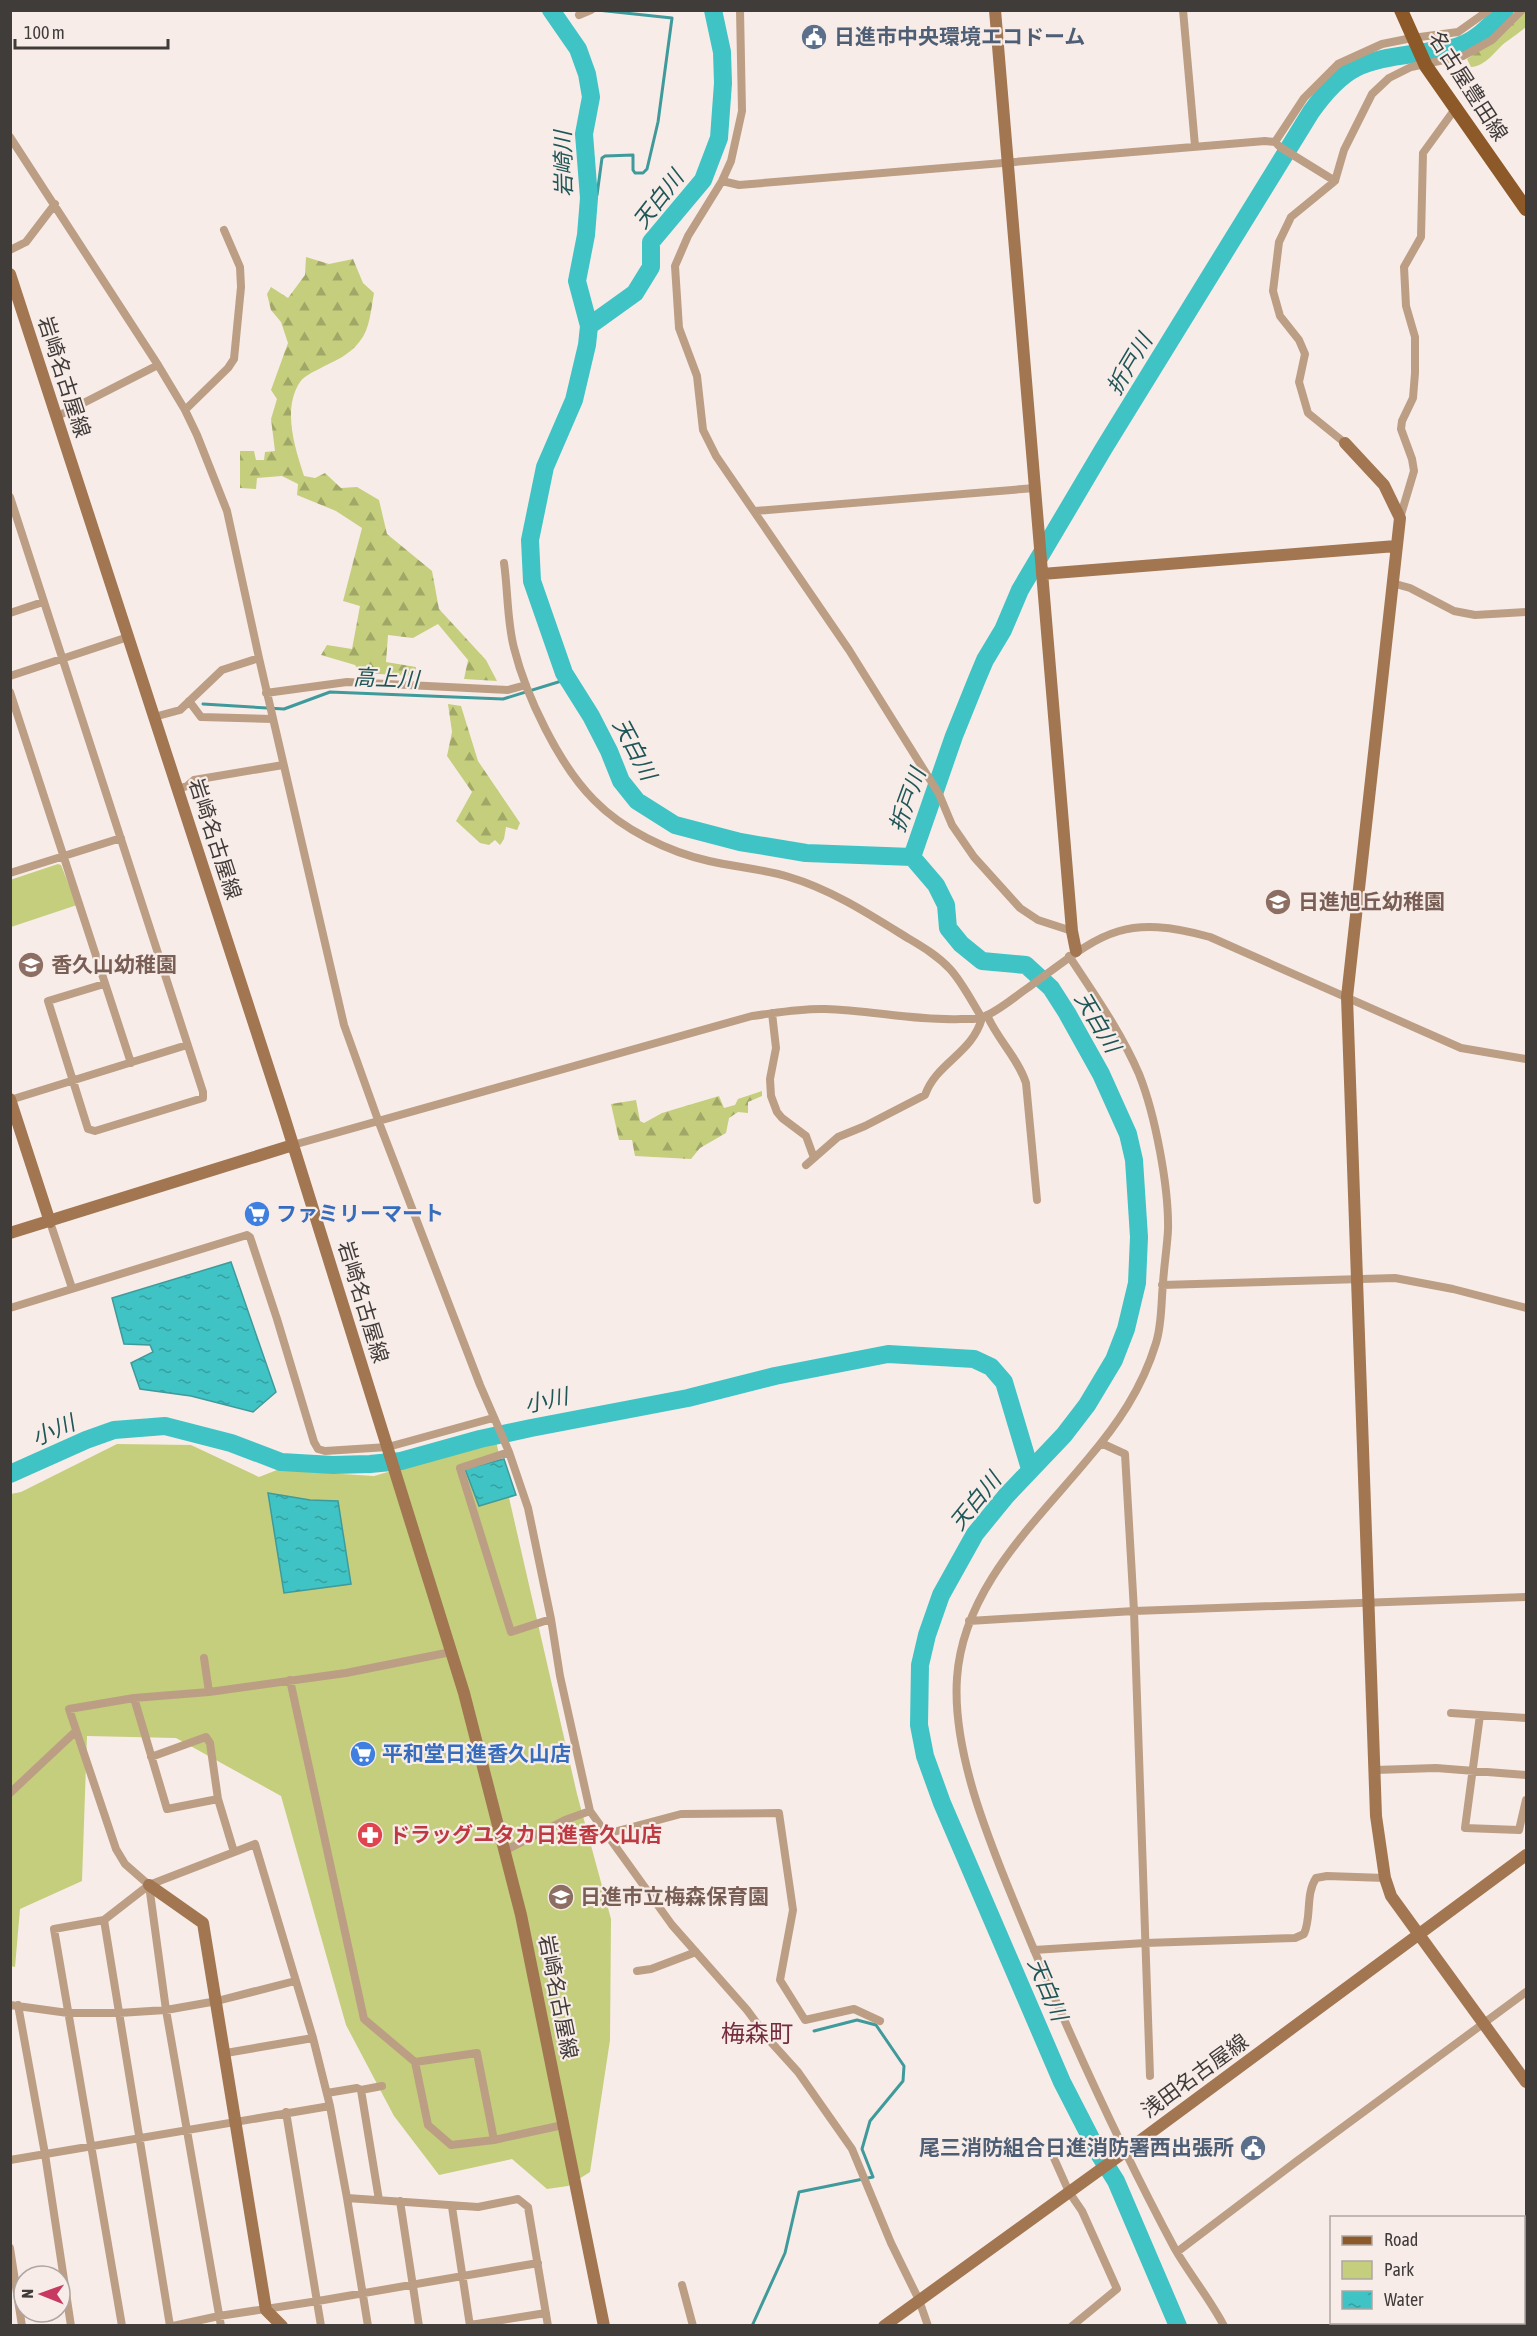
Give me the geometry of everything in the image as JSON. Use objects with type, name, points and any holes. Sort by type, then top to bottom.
[{"type":"main road","name":"名古屋豊田線","points":[[1401,10],[1425,64],[1527,209]]},
{"type":"street","points":[[579,15],[591,10]]},
{"type":"street","points":[[740,10],[741,111],[730,161],[722,181],[693,226],[675,266],[679,328],[684,347],[697,376],[703,430],[716,456],[849,650],[939,794],[952,825],[974,857],[1020,908],[1038,920],[1072,931]]},
{"type":"street","points":[[995,10],[1073,954],[1137,1070],[1149,1100],[1166,1200],[1168,1229],[1160,1326],[1147,1368],[1121,1418],[1031,1523],[993,1575],[969,1621],[956,1681],[958,1721],[976,1802],[1034,1950],[1100,2103],[1177,2252],[1224,2325]]},
{"type":"street","points":[[1183,10],[1195,147]]},
{"type":"street","points":[[1400,518],[1384,484],[1345,443],[1308,413],[1299,382],[1305,354],[1299,340],[1280,316],[1274,291],[1279,242],[1291,217],[1335,181],[1344,150],[1372,93],[1398,72],[1463,56],[1492,40],[1522,10]]},
{"type":"street","points":[[1277,145],[1304,98],[1338,64],[1382,44],[1413,41],[1458,32],[1485,13]]},
{"type":"street","points":[[1455,109],[1423,153],[1421,237],[1404,267],[1406,306],[1415,337],[1415,373],[1413,398],[1402,421],[1401,429],[1414,471],[1400,518],[1396,546],[1347,996],[1356,1280],[1376,1816],[1385,1878],[1391,1896],[1527,2082]]},
{"type":"street","points":[[10,137],[56,204],[185,410],[227,511],[266,693],[344,1025],[378,1120],[509,1452],[528,1508],[551,1619],[560,1676],[590,1811],[672,1925],[798,2072],[852,2149],[928,2325]]},
{"type":"street","points":[[722,181],[739,185],[1195,147],[1277,145],[1335,181]]},
{"type":"street","points":[[10,250],[26,242],[56,204]]},
{"type":"street","points":[[185,410],[228,368],[234,359],[241,287],[240,267],[225,230]]},
{"type":"street","name":"岩崎名古屋線","points":[[10,274],[293,1145],[464,1693],[524,1926],[604,2325]]},
{"type":"street","points":[[56,417],[158,365]]},
{"type":"street","points":[[755,511],[1035,488]]},
{"type":"street","points":[[10,497],[64,658],[203,1092],[203,1098],[92,1131],[88,1129],[48,1001],[104,984]]},
{"type":"street","points":[[1042,574],[1396,546]]},
{"type":"street","points":[[504,563],[513,645],[526,687],[558,750],[579,783],[611,815],[643,836],[708,861],[770,871],[810,884],[870,915],[938,958],[951,970],[1022,1071],[1026,1083],[1037,1200]]},
{"type":"street","points":[[1392,583],[1410,588],[1454,610],[1465,613],[1475,615],[1527,612]]},
{"type":"street","points":[[10,613],[44,602]]},
{"type":"street","points":[[10,676],[128,637]]},
{"type":"street","points":[[154,717],[180,710],[222,670],[259,658]]},
{"type":"street","points":[[266,693],[347,682],[508,690],[526,687]]},
{"type":"street","points":[[10,692],[131,1063]]},
{"type":"street","points":[[189,701],[201,717],[271,712]]},
{"type":"street","points":[[178,789],[194,780],[283,765]]},
{"type":"street","points":[[10,873],[121,838]]},
{"type":"street","points":[[10,1233],[378,1120],[752,1016],[825,1009],[898,1018],[948,1020],[984,1017],[1073,954],[1122,929],[1162,926],[1210,937],[1461,1048],[1527,1059]]},
{"type":"street","points":[[772,1013],[776,1048],[770,1079],[771,1096],[782,1118],[806,1136],[814,1158]]},
{"type":"street","points":[[806,1165],[838,1137],[865,1126],[925,1095],[936,1073],[954,1059],[971,1041],[984,1017]]},
{"type":"street","points":[[72,1288],[11,1100],[188,1045]]},
{"type":"street","points":[[10,1308],[247,1235],[250,1237],[278,1319],[318,1449],[325,1451],[389,1451],[496,1422]]},
{"type":"street","points":[[1162,1285],[1395,1278],[1453,1289],[1527,1308]]},
{"type":"street","points":[[1101,1443],[1125,1454],[1134,1611],[1150,2076]]},
{"type":"street","points":[[509,1452],[460,1468],[511,1632],[551,1619]]},
{"type":"street","points":[[969,1621],[1134,1611],[1527,1597]]},
{"type":"street","points":[[282,2325],[266,2310],[226,2053],[203,1923],[149,1885],[125,1864],[116,1849],[75,1732],[69,1708],[346,1673],[451,1652]]},
{"type":"street","points":[[204,1658],[209,1692]]},
{"type":"street","points":[[290,1680],[364,2019],[415,2062],[428,2125],[451,2145],[494,2140],[563,2125]]},
{"type":"street","points":[[134,1698],[166,1809],[218,1799]]},
{"type":"street","points":[[1450,1713],[1527,1718]]},
{"type":"street","points":[[1480,1715],[1465,1828],[1519,1830],[1527,1800]]},
{"type":"street","points":[[10,1793],[75,1732]]},
{"type":"street","points":[[151,1757],[206,1737],[210,1743],[218,1799],[234,1852]]},
{"type":"street","points":[[1375,1770],[1436,1768],[1527,1775]]},
{"type":"street","points":[[506,1850],[565,1820],[590,1811]]},
{"type":"street","points":[[606,1834],[681,1814],[779,1813],[793,1910],[780,1980],[805,2020],[854,2009],[880,2021]]},
{"type":"street","points":[[122,2325],[54,1929],[104,1920],[149,1885],[255,1844],[313,2038],[327,2093],[368,2325]]},
{"type":"street","name":"浅田名古屋線","points":[[884,2325],[1126,2151],[1527,1855]]},
{"type":"street","points":[[1034,1950],[1145,1943],[1295,1938],[1304,1934],[1308,1924],[1310,1887],[1316,1878],[1327,1876],[1385,1878]]},
{"type":"street","points":[[149,1885],[166,2010],[221,2325]]},
{"type":"street","points":[[104,1920],[172,2325],[538,2263]]},
{"type":"street","points":[[637,1971],[651,1969],[696,1952]]},
{"type":"street","points":[[71,2325],[45,2154],[14,2005],[68,2013],[166,2010],[217,2001],[295,1981]]},
{"type":"street","points":[[1177,2252],[1289,2166],[1527,1992]]},
{"type":"street","points":[[226,2053],[313,2038]]},
{"type":"street","points":[[415,2062],[477,2053],[494,2140]]},
{"type":"street","points":[[327,2093],[382,2086]]},
{"type":"street","points":[[361,2090],[379,2200]]},
{"type":"street","points":[[10,2160],[330,2106]]},
{"type":"street","points":[[286,2112],[321,2325]]},
{"type":"street","points":[[1053,2156],[1069,2192],[1083,2211],[1117,2289],[1072,2325]]},
{"type":"street","points":[[347,2198],[452,2207],[477,2207],[518,2199],[528,2207],[548,2325]]},
{"type":"street","points":[[400,2201],[419,2325]]},
{"type":"street","points":[[452,2207],[470,2325],[546,2313]]},
{"type":"street","points":[[10,2248],[22,2325]]},
{"type":"street","points":[[682,2285],[693,2325]]},
{"type":"green space","points":[[1526,11],[1526,27],[1482,64],[1471,67],[1467,59],[1492,42]]},
{"type":"green space","points":[[306,257],[329,264],[353,259],[363,283],[374,293],[368,325],[360,341],[336,361],[303,378],[295,393],[291,416],[292,429],[304,476],[315,478],[325,473],[341,488],[357,487],[379,500],[387,534],[432,571],[439,609],[486,660],[497,681],[464,679],[468,660],[438,624],[413,638],[388,635],[386,662],[416,667],[415,676],[361,673],[355,665],[321,655],[327,645],[352,649],[360,606],[343,601],[362,528],[336,511],[297,495],[298,484],[282,476],[257,478],[256,489],[240,488],[240,451],[254,451],[256,460],[264,460],[265,452],[275,451],[271,419],[277,399],[271,390],[288,343],[281,322],[271,310],[267,294],[271,287],[288,298],[305,275]]},
{"type":"green space","points":[[448,704],[461,706],[478,761],[520,823],[517,830],[506,827],[504,839],[500,845],[495,840],[489,845],[480,843],[456,821],[472,792],[447,756],[452,732]]},
{"type":"green space","points":[[58,864],[61,865],[77,905],[11,927],[10,880]]},
{"type":"green space","points":[[762,1091],[762,1096],[748,1102],[748,1113],[738,1112],[729,1118],[726,1133],[700,1148],[691,1159],[635,1156],[632,1140],[619,1140],[611,1104],[636,1100],[640,1121],[644,1123],[662,1113],[719,1096],[724,1108],[735,1105],[738,1099]]},
{"type":"green space","points":[[496,1441],[577,1794],[611,1919],[610,2040],[590,2172],[568,2186],[547,2189],[512,2159],[439,2175],[394,2116],[346,2025],[281,1796],[176,1738],[87,1736],[82,1881],[20,1909],[15,1967],[11,1966],[11,1494],[21,1492],[117,1444],[191,1445],[259,1477],[277,1470],[374,1476]]},
{"type":"water","points":[[231,1262],[276,1392],[253,1412],[191,1396],[140,1389],[131,1363],[153,1352],[150,1345],[124,1344],[112,1298]]},
{"type":"water","points":[[504,1459],[516,1495],[479,1506],[465,1469]]},
{"type":"water","points":[[268,1493],[310,1500],[338,1501],[351,1584],[284,1593]]},
{"type":"waterway","name":"天白川","points":[[551,10],[578,49],[587,74],[591,97],[584,134],[589,198],[586,235],[577,281],[589,326],[587,345],[574,400],[545,467],[530,540],[532,581],[564,673],[591,716],[621,781],[637,801],[675,825],[740,842],[806,853],[912,857],[936,885],[946,905],[948,928],[961,944],[982,961],[1026,965],[1051,988],[1101,1074],[1128,1134],[1134,1160],[1139,1237],[1137,1283],[1126,1329],[1114,1360],[1087,1405],[1064,1435],[1006,1496],[975,1534],[941,1595],[927,1635],[920,1665],[919,1725],[925,1756],[942,1803],[1062,2082],[1099,2154],[1116,2181],[1178,2326]]},
{"type":"waterway","points":[[589,198],[597,195],[602,158],[605,156],[633,155],[635,173],[643,173],[647,169],[658,122],[672,18],[597,10]]},
{"type":"waterway","name":"天白川","points":[[589,326],[635,293],[651,267],[651,242],[703,180],[719,138],[723,83],[722,52],[713,10]]},
{"type":"waterway","name":"折戸川","points":[[912,857],[954,736],[977,679],[985,660],[1003,630],[1020,590],[1104,448],[1311,112],[1336,82],[1359,66],[1387,58],[1457,47],[1479,35],[1505,10]]},
{"type":"waterway","name":"高上川","points":[[203,704],[284,709],[330,692],[503,699],[568,679]]},
{"type":"waterway","name":"小川","points":[[10,1474],[114,1430],[165,1426],[231,1443],[281,1462],[333,1465],[401,1461],[480,1439],[688,1398],[775,1376],[888,1354],[974,1359],[991,1367],[1004,1382],[1030,1469]]},
{"type":"waterway","points":[[752,2326],[785,2253],[799,2192],[873,2177],[862,2149],[870,2121],[903,2081],[904,2066],[876,2025],[857,2020],[814,2031]]},
{"type":"place","name":"日進市中央環境エコドーム","points":[[814,37]]},
{"type":"place","name":"日進旭丘幼稚園","points":[[1278,902]]},
{"type":"place","name":"香久山幼稚園","points":[[31,965]]},
{"type":"place","name":"ファミリーマート","points":[[257,1214]]},
{"type":"place","name":"平和堂日進香久山店","points":[[363,1754]]},
{"type":"place","name":"ドラッグユタカ日進香久山店","points":[[370,1835]]},
{"type":"place","name":"日進市立梅森保育園","points":[[561,1897]]},
{"type":"place","name":"尾三消防組合日進消防署西出張所","points":[[1253,2148]]},
{"type":"district","name":"梅森町","points":[[757,2034]]},
{"type":"water label","name":"岩崎川","points":[[563,164]]}]
